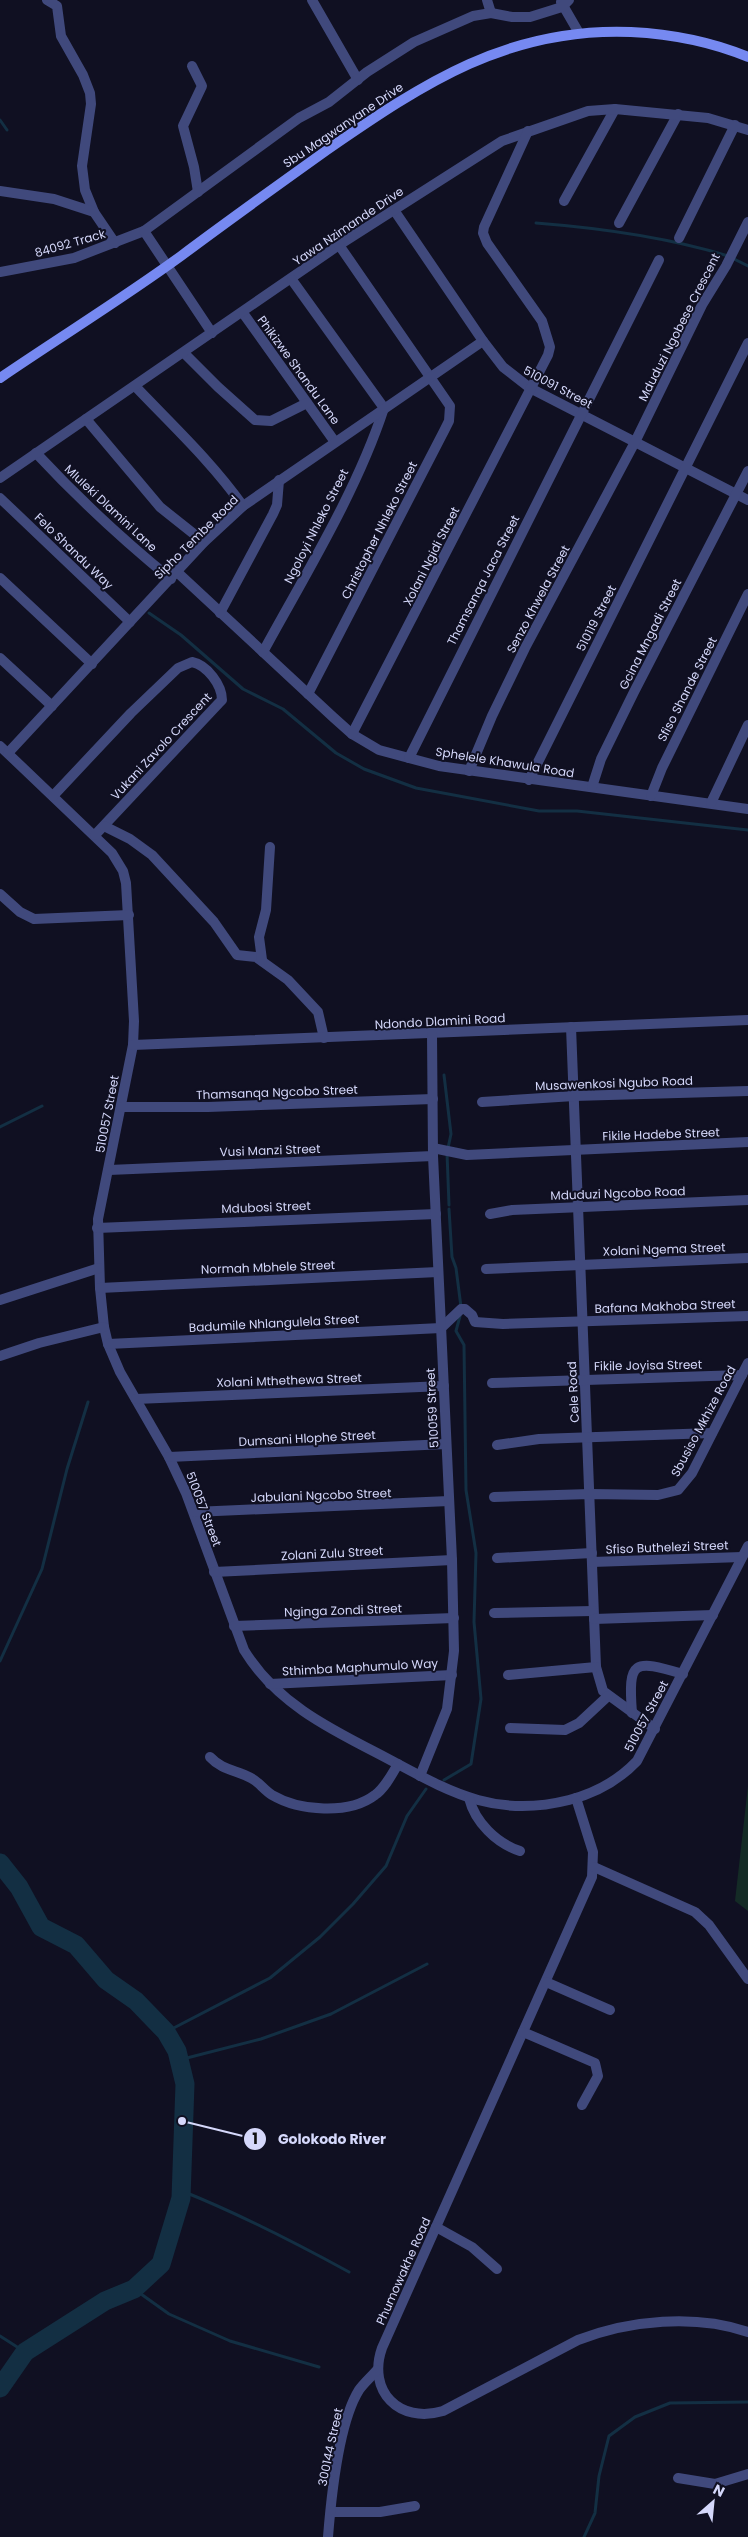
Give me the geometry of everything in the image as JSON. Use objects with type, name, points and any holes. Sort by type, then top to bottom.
[{"type":"main road","name":"Sbu Magwanyane Drive","points":[[0,378],[168,265],[259,197],[414,92],[490,54],[537,39],[579,33],[621,32],[678,37],[748,57]]},
{"type":"street","points":[[47,0],[57,6],[61,36],[83,75],[90,93],[91,104],[82,175],[85,190],[94,212],[115,243]]},
{"type":"street","points":[[312,0],[358,80]]},
{"type":"street","points":[[487,0],[491,13],[512,18],[530,17],[564,2],[579,33]]},
{"type":"street","name":"84092 Track","points":[[0,272],[74,258],[144,231],[299,118],[330,102],[390,57],[429,34],[473,16],[491,13]]},
{"type":"street","points":[[192,66],[202,86],[183,126],[194,167],[198,192]]},
{"type":"street","points":[[564,201],[615,109]]},
{"type":"street","name":"Yawa Nzimande Drive","points":[[0,478],[212,333],[243,314],[339,245],[502,141],[588,111],[615,109],[678,114],[735,125],[748,130]]},
{"type":"street","points":[[619,223],[678,114]]},
{"type":"street","points":[[680,238],[735,125]]},
{"type":"street","name":"Xolani Ngidi Street","points":[[352,734],[548,355],[550,347],[547,332],[542,321],[487,243],[483,233],[495,200],[528,131]]},
{"type":"street","points":[[0,192],[54,199],[94,212]]},
{"type":"street","name":"510091 Street","points":[[394,210],[483,342],[508,372],[530,388],[748,500]]},
{"type":"street","name":"Mduduzi Ngobese Crescent","points":[[635,442],[702,305],[748,222]]},
{"type":"street","points":[[144,231],[212,333]]},
{"type":"street","name":"Christopher Nhleko Street","points":[[308,694],[449,421],[450,406],[339,245]]},
{"type":"street","points":[[582,414],[659,260]]},
{"type":"street","points":[[292,280],[384,408]]},
{"type":"street","name":"Phikizwe Shandu Lane","points":[[243,314],[334,442]]},
{"type":"street","name":"Sipho Tembe Road","points":[[4,750],[52,706],[204,542],[242,506],[483,342]]},
{"type":"street","name":"510119 Street","points":[[529,780],[748,343]]},
{"type":"street","points":[[184,353],[225,394],[255,420],[271,421],[307,403]]},
{"type":"street","points":[[135,386],[223,478],[242,506]]},
{"type":"street","name":"Ngoloyi Nhleko Street","points":[[263,652],[352,485],[370,446],[384,408]]},
{"type":"street","name":"Thamsanqa Jaca Street","points":[[409,758],[582,414]]},
{"type":"street","points":[[86,419],[160,507],[204,542]]},
{"type":"street","name":"Senzo Khwela Street","points":[[468,771],[521,657],[635,442]]},
{"type":"street","name":"Mluleki Dlamini Lane","points":[[36,453],[70,489],[134,548],[174,575]]},
{"type":"street","name":"Gcina Mngadi Street","points":[[592,787],[601,759],[634,692],[748,471]]},
{"type":"street","points":[[220,613],[273,514],[277,504],[279,480]]},
{"type":"street","name":"Felo Shandu Way","points":[[0,498],[130,622]]},
{"type":"street","name":"Sphelele Khawula Road","points":[[174,575],[220,613],[352,734],[379,750],[468,771],[748,809]]},
{"type":"street","points":[[0,578],[92,664]]},
{"type":"street","name":"Sfiso Shande Street","points":[[652,796],[666,760],[748,594]]},
{"type":"street","points":[[0,658],[52,706]]},
{"type":"street","name":"Vukani Zavolo Crescent","points":[[53,796],[131,713],[178,668],[185,664],[197,663],[208,671],[220,689],[222,700],[95,835]]},
{"type":"street","points":[[711,803],[748,725]]},
{"type":"street","name":"510057 Street","points":[[4,750],[95,835],[112,853],[123,871],[129,893],[133,1045],[109,1170],[99,1207],[97,1228],[104,1327],[108,1344],[120,1372],[169,1457],[194,1512],[234,1626],[253,1664],[270,1684],[304,1712],[326,1726],[420,1776],[469,1798],[517,1808],[538,1807],[576,1798],[618,1780],[637,1761],[748,1546]]},
{"type":"street","points":[[104,826],[130,839],[152,855],[214,922],[237,955],[251,956],[262,960],[288,980],[312,1004],[320,1016],[324,1038]]},
{"type":"street","points":[[262,960],[258,944],[266,910],[270,846]]},
{"type":"street","points":[[0,894],[20,912],[34,919],[129,915]]},
{"type":"street","name":"Ndondo Dlamini Road","points":[[133,1045],[748,1020]]},
{"type":"street","name":"Cele Road","points":[[571,1027],[596,1667],[600,1687],[608,1696],[654,1729]]},
{"type":"street","name":"510059 Street","points":[[420,1776],[444,1716],[452,1675],[454,1618],[433,1152],[432,1034]]},
{"type":"street","name":"Musawenkosi Ngubo Road","points":[[482,1102],[574,1096],[748,1091]]},
{"type":"street","name":"Thamsanqa Ngcobo Street","points":[[122,1107],[208,1107],[433,1099]]},
{"type":"street","name":"Fikile Hadebe Street","points":[[576,1150],[748,1142]]},
{"type":"street","points":[[433,1152],[467,1155],[576,1150]]},
{"type":"street","name":"Vusi Manzi Street","points":[[109,1170],[433,1152]]},
{"type":"street","name":"Mduduzi Ngcobo Road","points":[[490,1214],[512,1210],[748,1200]]},
{"type":"street","name":"Mdubosi Street","points":[[97,1228],[436,1214]]},
{"type":"street","name":"Xolani Ngema Street","points":[[580,1264],[748,1258]]},
{"type":"street","points":[[486,1269],[580,1264]]},
{"type":"street","points":[[0,1300],[99,1268]]},
{"type":"street","name":"Normah Mbhele Street","points":[[100,1288],[438,1272]]},
{"type":"street","name":"Bafana Makhoba Street","points":[[441,1328],[461,1309],[465,1309],[472,1315],[475,1322],[503,1324],[748,1316]]},
{"type":"street","points":[[0,1356],[39,1343],[104,1327]]},
{"type":"street","name":"Badumile Nhlangulela Street","points":[[108,1344],[441,1328]]},
{"type":"street","name":"Sbusiso Mkhize Road","points":[[494,1497],[590,1494],[658,1495],[678,1490],[692,1473],[748,1363]]},
{"type":"street","name":"Fikile Joyisa Street","points":[[492,1383],[742,1375]]},
{"type":"street","name":"Xolani Mthethewa Street","points":[[136,1399],[444,1386]]},
{"type":"street","points":[[497,1445],[522,1441],[588,1437],[712,1433]]},
{"type":"street","name":"Dumsani Hlophe Street","points":[[169,1457],[446,1444]]},
{"type":"street","name":"Jabulani Ngcobo Street","points":[[194,1512],[449,1501]]},
{"type":"street","name":"Sfiso Buthelezi Street","points":[[497,1558],[742,1557]]},
{"type":"street","name":"Zolani Zulu Street","points":[[214,1572],[452,1560]]},
{"type":"street","points":[[494,1613],[713,1615]]},
{"type":"street","name":"Nginga Zondi Street","points":[[234,1626],[454,1618]]},
{"type":"street","points":[[632,1713],[630,1678],[635,1668],[644,1664],[683,1674]]},
{"type":"street","points":[[508,1674],[596,1667]]},
{"type":"street","name":"Sthimba Maphumulo Way","points":[[270,1684],[452,1675]]},
{"type":"street","points":[[510,1728],[565,1730],[579,1723],[608,1696]]},
{"type":"street","points":[[210,1756],[218,1765],[250,1778],[276,1797],[319,1808],[334,1809],[354,1806],[375,1796],[398,1764]]},
{"type":"street","points":[[469,1798],[474,1815],[483,1826],[503,1842],[520,1851]]},
{"type":"street","name":"Phumowakhe Road","points":[[377,2370],[382,2348],[589,1886],[594,1867],[593,1852],[576,1798]]},
{"type":"street","points":[[594,1867],[696,1912],[709,1925],[748,1980]]},
{"type":"street","points":[[546,1982],[610,2010]]},
{"type":"street","points":[[523,2032],[595,2063],[598,2076],[582,2105]]},
{"type":"street","points":[[436,2227],[472,2247],[497,2269]]},
{"type":"street","points":[[377,2370],[382,2390],[393,2404],[409,2412],[431,2414],[443,2411],[578,2340],[614,2329],[686,2320],[716,2323],[748,2332]]},
{"type":"street","name":"300144 Street","points":[[328,2537],[337,2464],[352,2406],[359,2390],[377,2370]]},
{"type":"street","points":[[678,2478],[715,2484],[748,2474]]},
{"type":"street","points":[[331,2512],[380,2512],[414,2506]]},
{"type":"green space","points":[[748,1786],[748,1911],[735,1901]]},
{"type":"waterway","points":[[0,120],[7,130]]},
{"type":"waterway","points":[[536,223],[633,234],[705,249],[728,256]]},
{"type":"waterway","points":[[732,258],[748,266]]},
{"type":"waterway","points":[[149,613],[181,635],[243,689],[283,709],[336,753],[364,769],[416,788],[539,811],[577,811],[748,830]]},
{"type":"waterway","points":[[444,1075],[451,1134],[448,1148]]},
{"type":"waterway","points":[[0,1127],[42,1106]]},
{"type":"waterway","points":[[447,1153],[449,1205]]},
{"type":"waterway","points":[[449,1209],[452,1257],[456,1268],[461,1307]]},
{"type":"waterway","points":[[444,1780],[471,1764],[481,1699],[474,1622],[476,1553],[466,1490],[464,1345],[456,1331],[460,1316]]},
{"type":"waterway","points":[[0,1661],[42,1569],[67,1469],[88,1402]]},
{"type":"waterway","points":[[166,2032],[270,1978],[320,1937],[353,1904],[386,1866],[407,1816],[426,1789]]},
{"type":"waterway","points":[[0,1863],[19,1887],[41,1927],[76,1945],[106,1980],[136,2001],[166,2032],[177,2051],[185,2084],[181,2198],[161,2264],[134,2289],[105,2301],[25,2352],[0,2388]]},
{"type":"waterway","points":[[179,2060],[261,2039],[331,2014],[427,1964]]},
{"type":"waterway","points":[[182,2191],[267,2229],[349,2272]]},
{"type":"waterway","points":[[134,2289],[169,2314],[230,2341],[319,2367]]},
{"type":"waterway","points":[[0,2336],[25,2352]]},
{"type":"waterway","points":[[584,2537],[595,2513],[599,2476],[609,2436],[635,2417],[670,2403],[748,2402]]},
{"type":"place","name":"Golokodo River","points":[[182,2121]]}]
